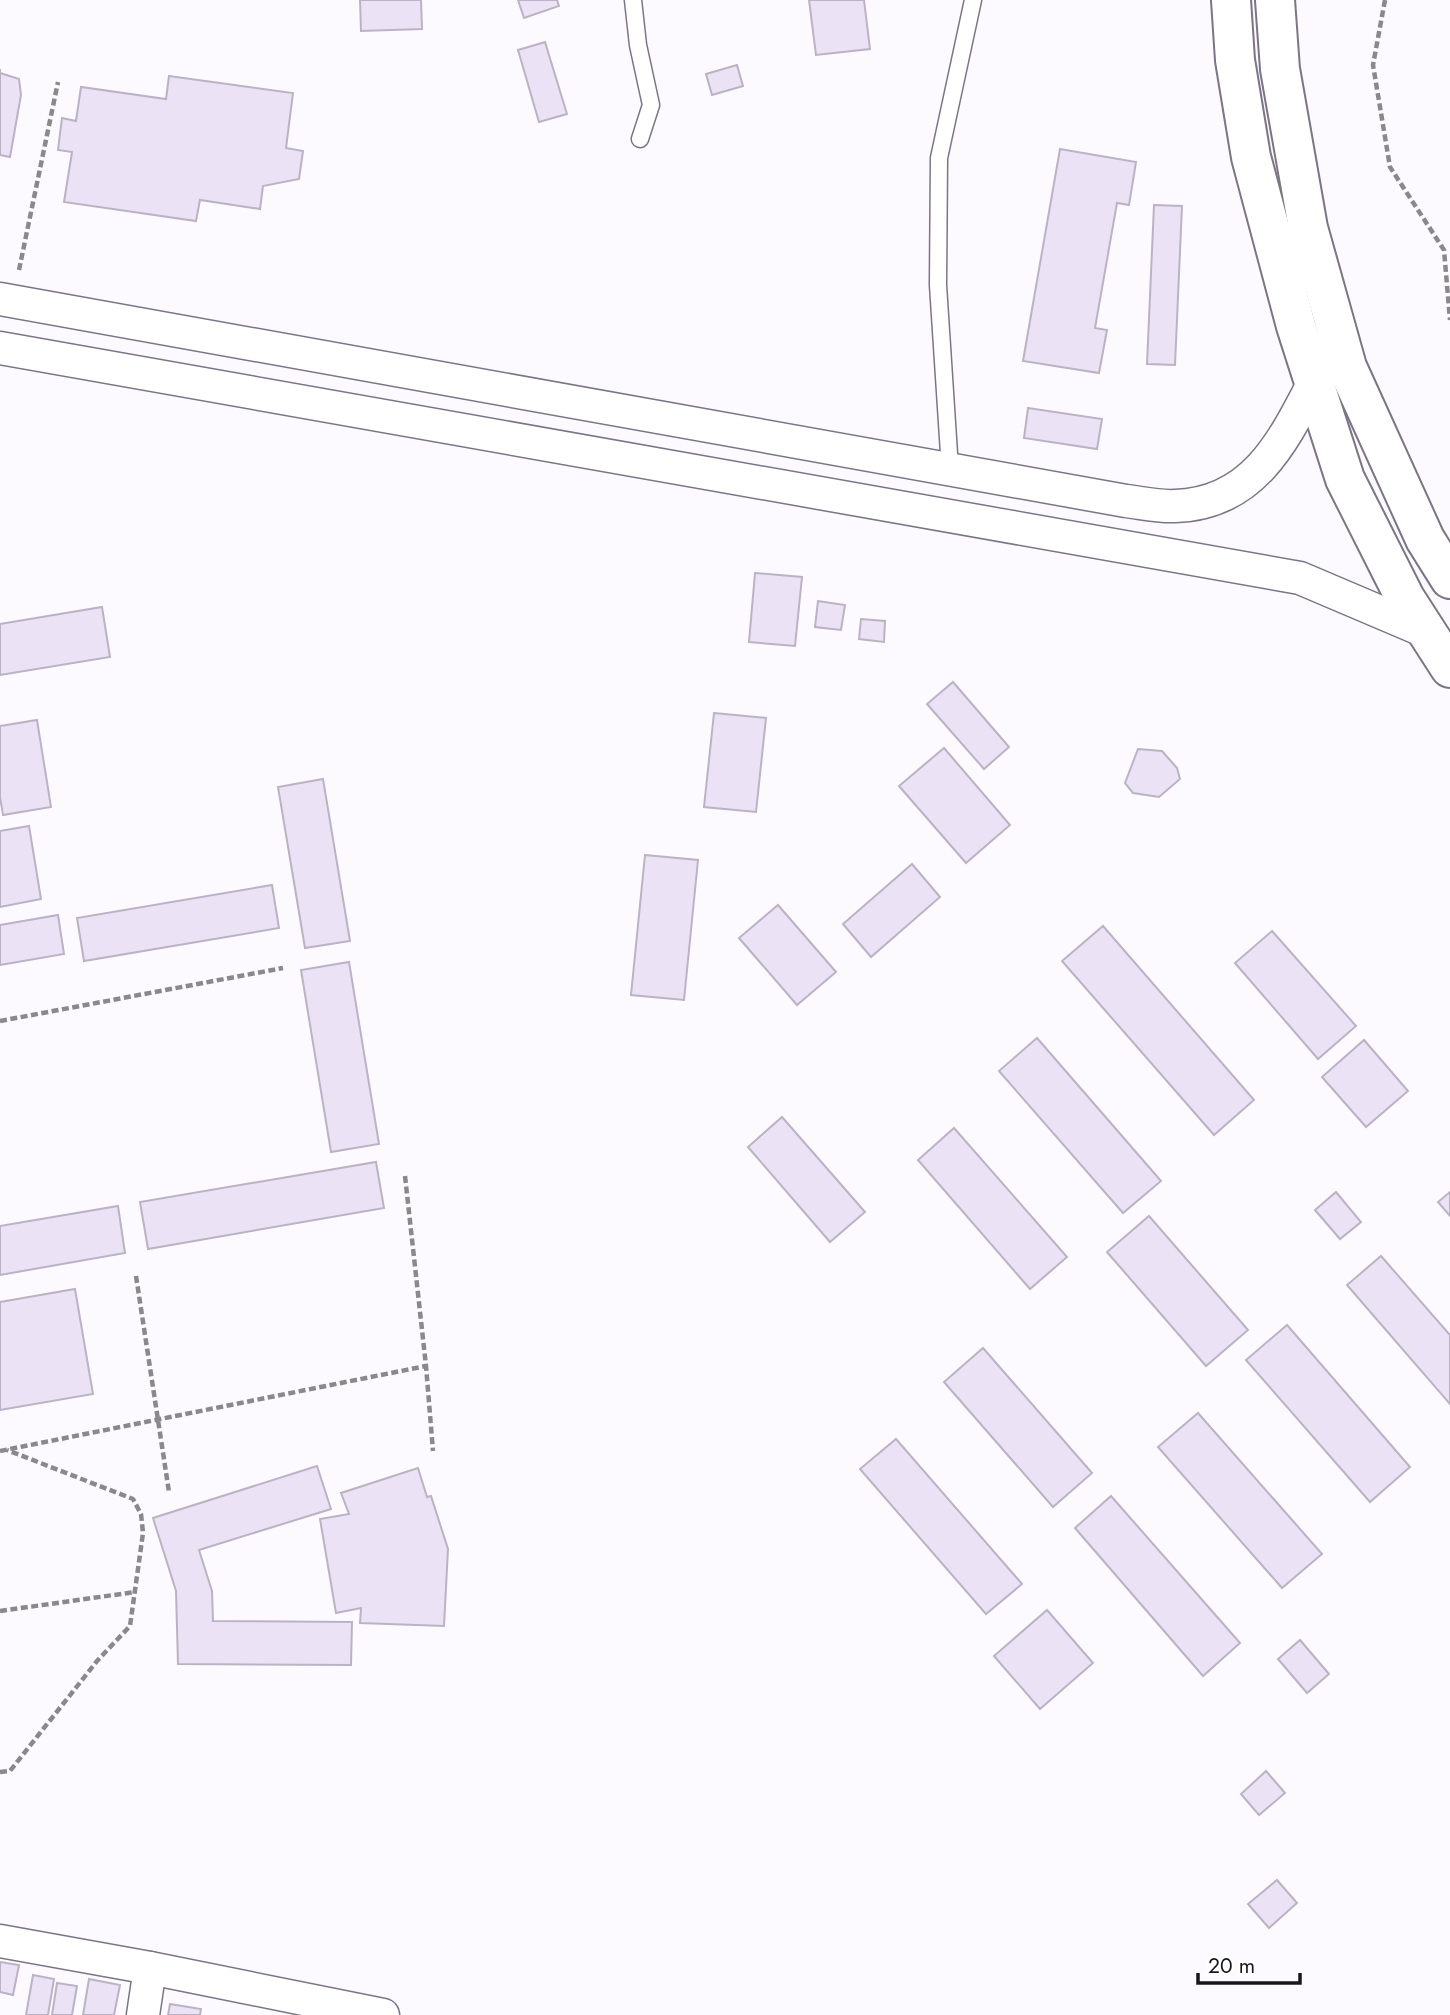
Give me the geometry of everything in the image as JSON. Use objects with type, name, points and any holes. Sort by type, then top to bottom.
[{"type":"street","points":[[1231,0],[1235,60],[1251,158],[1314,382],[1345,479],[1405,598],[1450,668]]},
{"type":"street","points":[[1275,0],[1280,69],[1308,228],[1347,367],[1425,539],[1450,579]]},
{"type":"street","points":[[6,300],[1126,501],[1175,506],[1211,500],[1244,483],[1271,458],[1314,382]]},
{"type":"street","points":[[0,348],[1300,578],[1427,632]]},
{"type":"street","points":[[950,469],[956,516]]},
{"type":"street","points":[[0,1941],[383,2015]]},
{"type":"street","points":[[144,2015],[150,1968]]},
{"type":"lane","points":[[634,0],[638,45],[651,105],[640,139]]},
{"type":"lane","points":[[950,469],[938,285],[939,158],[973,0]]},
{"type":"path","points":[[1385,0],[1373,65],[1390,167],[1444,250],[1450,320]]},
{"type":"path","points":[[6,300],[58,82]]},
{"type":"path","points":[[0,1021],[283,968]]},
{"type":"path","points":[[405,1177],[433,1451]]},
{"type":"path","points":[[136,1276],[169,1492]]},
{"type":"path","points":[[0,1451],[426,1366]]},
{"type":"path","points":[[0,1772],[10,1771],[97,1661],[130,1626],[143,1533],[141,1514],[133,1499],[7,1450]]},
{"type":"path","points":[[0,1611],[135,1592]]},
{"type":"building","points":[[360,0],[421,0],[422,29],[361,31]]},
{"type":"building","points":[[518,0],[557,0],[559,6],[524,18]]},
{"type":"building","points":[[809,0],[864,0],[870,49],[816,55]]},
{"type":"building","points":[[545,42],[567,114],[539,122],[518,50]]},
{"type":"building","points":[[737,65],[743,86],[712,95],[706,74]]},
{"type":"building","points":[[0,73],[19,79],[21,95],[10,157],[0,155]]},
{"type":"building","points":[[169,76],[293,93],[286,148],[303,151],[299,179],[263,186],[260,209],[200,200],[196,221],[64,202],[72,152],[58,150],[62,118],[76,121],[81,87],[166,99]]},
{"type":"building","points":[[1060,149],[1136,162],[1129,205],[1117,203],[1095,328],[1107,330],[1099,373],[1023,361]]},
{"type":"building","points":[[1154,205],[1182,206],[1175,365],[1147,364]]},
{"type":"building","points":[[1028,408],[1102,419],[1097,449],[1024,438]]},
{"type":"building","points":[[755,573],[802,577],[795,646],[749,642]]},
{"type":"building","points":[[818,601],[845,605],[841,630],[815,627]]},
{"type":"building","points":[[102,607],[110,657],[0,675],[0,624]]},
{"type":"building","points":[[861,619],[885,621],[884,642],[859,639]]},
{"type":"building","points":[[953,682],[1009,747],[984,769],[927,704]]},
{"type":"building","points":[[714,713],[766,718],[756,812],[704,807]]},
{"type":"building","points":[[37,720],[51,807],[3,815],[0,797],[0,726]]},
{"type":"building","points":[[944,748],[1010,825],[966,863],[899,786]]},
{"type":"building","points":[[1138,749],[1162,751],[1177,768],[1180,779],[1159,797],[1133,793],[1125,783]]},
{"type":"building","points":[[323,779],[350,941],[305,948],[278,787]]},
{"type":"building","points":[[29,826],[41,899],[0,907],[0,831]]},
{"type":"building","points":[[645,855],[698,860],[684,1000],[631,995]]},
{"type":"building","points":[[912,864],[940,897],[871,957],[843,924]]},
{"type":"building","points":[[272,885],[279,928],[84,961],[77,918]]},
{"type":"building","points":[[778,905],[836,972],[797,1005],[739,938]]},
{"type":"building","points":[[58,915],[64,954],[0,965],[0,925]]},
{"type":"building","points":[[1103,926],[1254,1100],[1214,1135],[1062,961]]},
{"type":"building","points":[[1272,931],[1356,1026],[1318,1059],[1235,963]]},
{"type":"building","points":[[349,962],[379,1144],[331,1152],[301,970]]},
{"type":"building","points":[[1037,1038],[1161,1181],[1123,1213],[999,1071]]},
{"type":"building","points":[[1364,1040],[1408,1091],[1366,1127],[1322,1077]]},
{"type":"building","points":[[782,1117],[865,1212],[830,1242],[748,1147]]},
{"type":"building","points":[[954,1128],[1067,1257],[1030,1289],[918,1160]]},
{"type":"building","points":[[376,1162],[384,1208],[148,1249],[140,1202]]},
{"type":"building","points":[[1336,1192],[1361,1222],[1340,1239],[1315,1210]]},
{"type":"building","points":[[1450,1192],[1450,1216],[1438,1202]]},
{"type":"building","points":[[118,1206],[125,1253],[0,1275],[0,1226]]},
{"type":"building","points":[[1149,1216],[1248,1330],[1206,1366],[1107,1252]]},
{"type":"building","points":[[1381,1256],[1450,1335],[1450,1404],[1347,1285]]},
{"type":"building","points":[[75,1289],[93,1394],[0,1410],[0,1302]]},
{"type":"building","points":[[1287,1325],[1410,1467],[1370,1502],[1246,1360]]},
{"type":"building","points":[[983,1348],[1092,1473],[1053,1507],[944,1382]]},
{"type":"building","points":[[1198,1413],[1322,1554],[1282,1588],[1158,1447]]},
{"type":"building","points":[[896,1439],[1022,1584],[986,1614],[860,1469]]},
{"type":"building","points":[[317,1466],[331,1509],[199,1550],[212,1591],[213,1621],[352,1622],[351,1665],[178,1664],[176,1591],[153,1518]]},
{"type":"building","points":[[418,1468],[427,1497],[431,1496],[448,1549],[444,1626],[360,1623],[361,1608],[336,1613],[320,1519],[349,1514],[341,1493]]},
{"type":"building","points":[[1111,1496],[1240,1643],[1203,1676],[1075,1528]]},
{"type":"building","points":[[1047,1610],[1093,1663],[1040,1709],[994,1656]]},
{"type":"building","points":[[1300,1640],[1329,1674],[1307,1693],[1278,1659]]},
{"type":"building","points":[[1266,1771],[1285,1793],[1259,1815],[1241,1794]]},
{"type":"building","points":[[1277,1880],[1297,1903],[1269,1928],[1248,1904]]},
{"type":"building","points":[[0,1962],[19,1965],[13,1995],[0,1992]]},
{"type":"building","points":[[33,1975],[54,1979],[48,2015],[26,2015]]},
{"type":"building","points":[[89,1979],[120,1985],[114,2015],[83,2015]]},
{"type":"building","points":[[57,1983],[77,1986],[72,2015],[52,2015]]},
{"type":"building","points":[[170,2004],[201,2009],[200,2015],[168,2015]]}]
